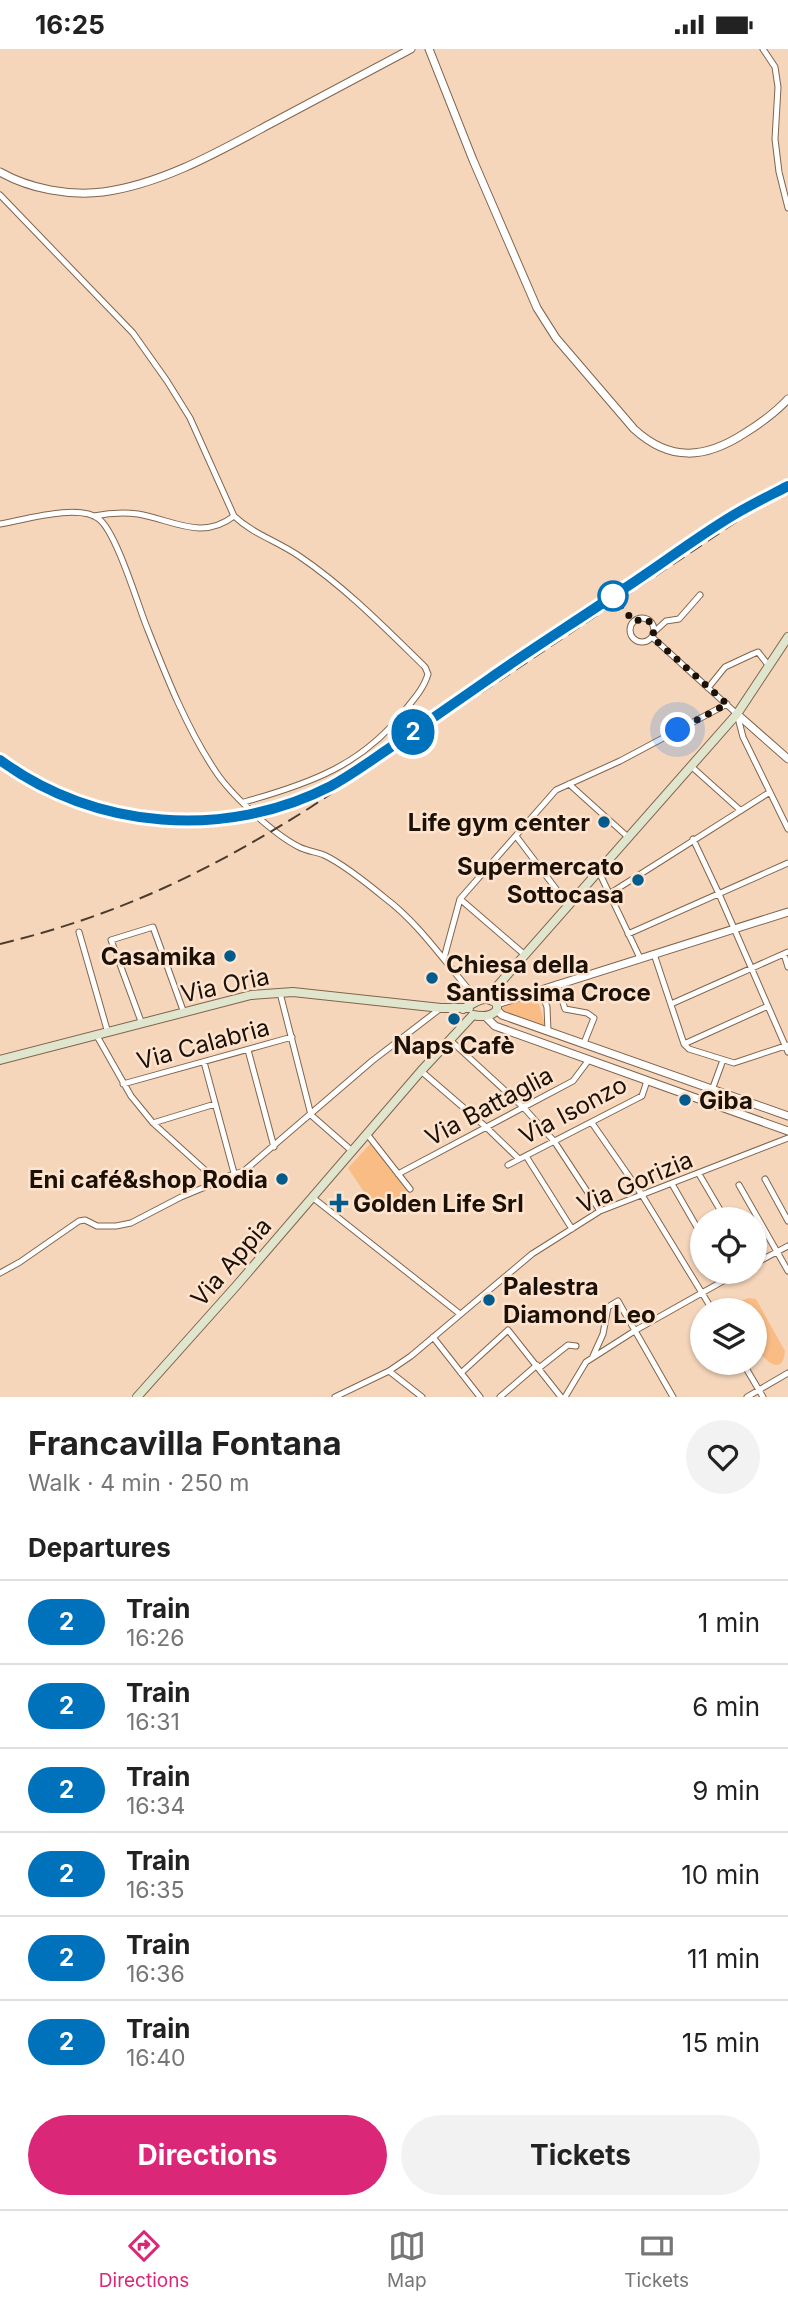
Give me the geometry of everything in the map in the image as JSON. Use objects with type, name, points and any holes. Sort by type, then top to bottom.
[{"type":"main road","name":"Via Appia","points":[[136,1397],[450,1040],[468,1009],[485,997],[525,955],[692,767],[737,714],[788,637]]},
{"type":"main road","name":"Via Oria","points":[[0,1060],[240,997],[281,993],[468,1009],[485,1016]]},
{"type":"main road","points":[[485,997],[497,1007],[494,1014],[485,1016]]},
{"type":"street","points":[[0,172],[39,188],[79,193],[102,192],[137,185],[220,151],[411,49]]},
{"type":"street","points":[[429,49],[473,160],[537,308],[556,338],[634,429],[646,440],[665,450],[690,454],[705,452],[738,437],[778,410],[788,399]]},
{"type":"street","points":[[763,49],[775,67],[777,77],[775,139],[779,172],[788,208]]},
{"type":"street","points":[[0,195],[133,333],[190,418],[234,516],[246,528],[297,554],[331,579],[416,658],[428,674],[420,692],[390,730],[374,745],[334,771],[302,785],[244,802]]},
{"type":"street","points":[[94,516],[114,512],[213,529],[234,516]]},
{"type":"street","points":[[0,524],[57,514],[84,513],[103,523],[157,651],[199,743],[218,775],[288,841],[301,849],[326,856],[385,898],[485,997]]},
{"type":"street","points":[[700,595],[679,619],[666,621],[652,635],[645,641],[634,639],[630,632],[631,625],[637,619],[644,618],[651,622],[652,635],[788,759]]},
{"type":"street","points":[[708,688],[725,667],[758,652],[769,666]]},
{"type":"street","points":[[444,957],[460,899],[556,790],[620,761],[727,704]]},
{"type":"street","points":[[737,714],[743,737],[788,829]]},
{"type":"street","points":[[692,767],[740,810]]},
{"type":"street","points":[[569,784],[629,839]]},
{"type":"street","points":[[609,894],[769,792]]},
{"type":"street","points":[[516,836],[569,906]]},
{"type":"street","points":[[654,954],[684,1044],[689,1049],[734,1063],[787,1048],[693,839]]},
{"type":"street","points":[[628,934],[788,863]]},
{"type":"street","points":[[599,872],[640,958]]},
{"type":"street","points":[[460,899],[525,955]]},
{"type":"street","points":[[788,912],[540,989],[497,1007],[502,1014],[788,1116]]},
{"type":"street","points":[[142,1024],[111,940],[153,927],[184,1013]]},
{"type":"street","points":[[79,932],[108,1033]]},
{"type":"street","points":[[671,1004],[786,953],[788,967]]},
{"type":"street","points":[[557,984],[565,1009],[587,1013],[594,1018],[584,1043]]},
{"type":"street","points":[[540,989],[547,1007],[548,1031]]},
{"type":"street","points":[[281,993],[311,1115],[352,1151]]},
{"type":"street","points":[[684,1044],[768,1006]]},
{"type":"street","points":[[0,1273],[79,1221],[85,1220],[97,1226],[131,1223],[211,1185],[216,1180],[244,1171],[323,1102],[441,1007]]},
{"type":"street","points":[[485,1016],[495,1026],[788,1131]]},
{"type":"street","points":[[97,1036],[124,1084],[153,1123],[216,1180]]},
{"type":"street","name":"Via Calabria","points":[[124,1084],[292,1037]]},
{"type":"street","points":[[450,1040],[524,1108],[554,1141],[600,1211]]},
{"type":"street","points":[[248,1050],[274,1147]]},
{"type":"street","points":[[712,1090],[723,1060]]},
{"type":"street","name":"Via Battaglia","points":[[398,1174],[573,1081],[588,1061]]},
{"type":"street","points":[[204,1062],[234,1173]]},
{"type":"street","points":[[421,1071],[519,1159]]},
{"type":"street","name":"Via Isonzo","points":[[508,1165],[642,1096],[647,1080]]},
{"type":"street","points":[[153,1123],[215,1104]]},
{"type":"street","points":[[592,1123],[642,1195],[705,1298]]},
{"type":"street","points":[[367,1134],[410,1189]]},
{"type":"street","name":"Via Gorizia","points":[[335,1397],[389,1371],[433,1338],[532,1254],[600,1211],[788,1138]]},
{"type":"street","points":[[526,1156],[572,1229]]},
{"type":"street","points":[[699,1174],[718,1207]]},
{"type":"street","points":[[765,1179],[788,1221]]},
{"type":"street","points":[[672,1184],[690,1215]]},
{"type":"street","points":[[739,1185],[788,1271]]},
{"type":"street","points":[[312,1197],[460,1314]]},
{"type":"street","points":[[779,1204],[788,1199]]},
{"type":"street","points":[[767,1257],[788,1246]]},
{"type":"street","points":[[461,1373],[509,1330],[563,1397],[586,1361],[718,1284]]},
{"type":"street","points":[[593,1357],[603,1333],[608,1307],[614,1301],[620,1302],[673,1397]]},
{"type":"street","points":[[433,1338],[480,1397]]},
{"type":"street","points":[[500,1397],[568,1345],[576,1346]]},
{"type":"street","points":[[389,1371],[422,1397]]},
{"type":"street","points":[[747,1397],[788,1373]]},
{"type":"street","points":[[750,1375],[763,1397]]},
{"type":"shaded area","points":[[533,995],[537,998],[546,1027],[502,1011],[503,1003]]},
{"type":"shaded area","points":[[371,1143],[408,1192],[376,1210],[348,1168]]},
{"type":"shaded area","points":[[767,1319],[785,1351],[780,1364],[767,1360]]},
{"type":"railway","points":[[0,944],[124,905],[236,852],[311,807],[788,487]]},
{"type":"railway","points":[[0,760],[38,784],[77,802],[117,813],[159,819],[201,820],[243,814],[285,804],[326,788]]},
{"type":"train","name":"2","points":[[0,760],[62,796],[115,813],[148,819],[203,821],[226,818],[255,813],[311,795],[350,776],[489,679],[733,516],[788,486]]},
{"type":"place","name":"Life gym center","points":[[604,822]]},
{"type":"place","name":"Supermercato Sottocasa","points":[[638,880]]},
{"type":"place","name":"Casamika","points":[[230,956]]},
{"type":"place","name":"Chiesa della Santissima Croce","points":[[432,978]]},
{"type":"place","name":"Naps Cafè","points":[[454,1019]]},
{"type":"place","name":"Giba","points":[[685,1100]]},
{"type":"place","name":"Eni café&shop Rodia","points":[[282,1179]]},
{"type":"place","name":"Golden Life Srl","points":[[339,1203]]},
{"type":"place","name":"Palestra Diamond Leo","points":[[489,1300]]},
{"type":"route","points":[[613,596],[634,622],[644,618],[651,622],[654,629],[652,637],[727,704],[678,730]]}]
